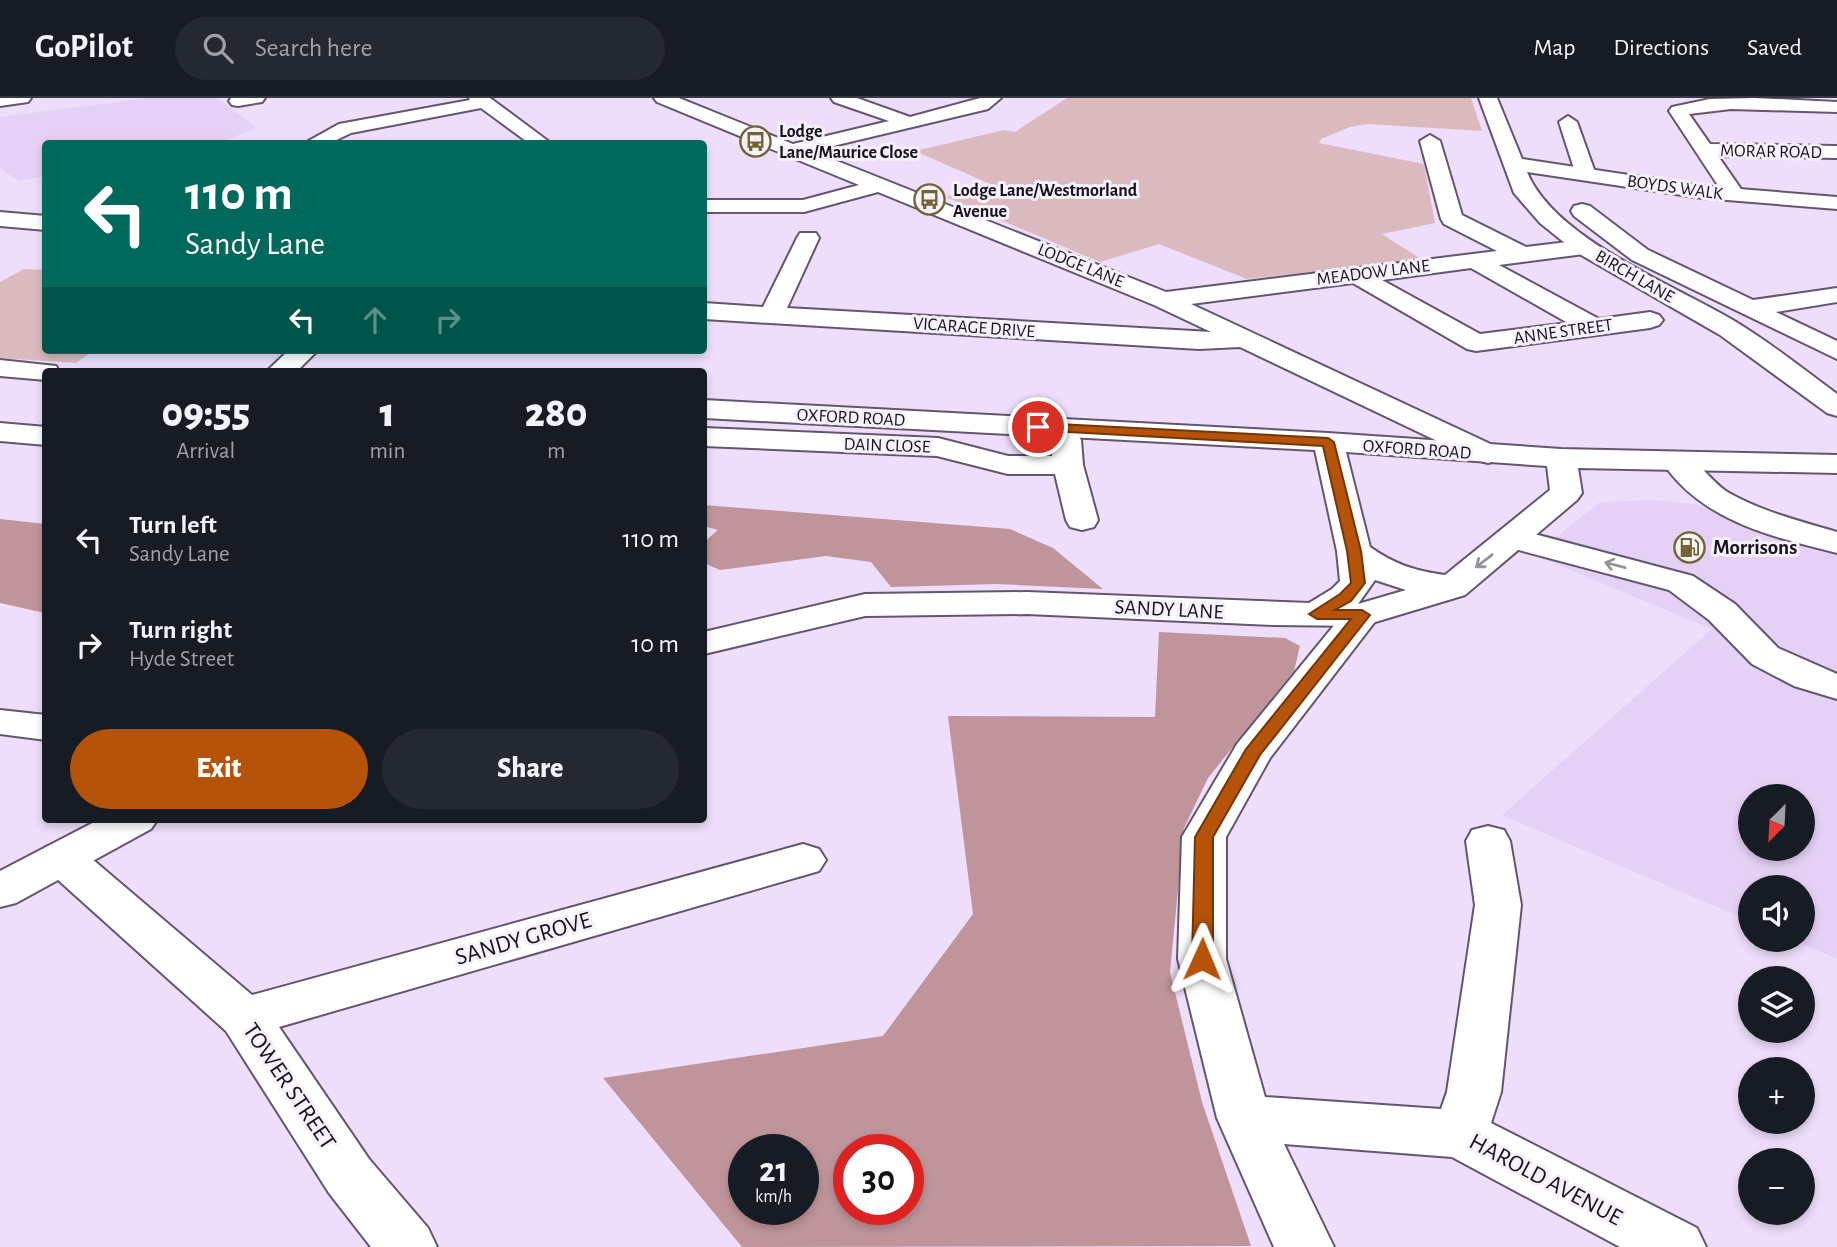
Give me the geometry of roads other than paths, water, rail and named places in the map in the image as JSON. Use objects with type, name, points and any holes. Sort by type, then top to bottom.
[{"type":"street","points":[[0,101],[21,98]]},
{"type":"street","name":"LODGE LANE","points":[[663,98],[1163,299],[1488,454]]},
{"type":"street","points":[[840,98],[908,122]]},
{"type":"street","points":[[792,150],[982,105],[992,98]]},
{"type":"street","name":"BIRCH LANE","points":[[1488,98],[1525,193],[1548,218],[1584,247],[1729,329],[1837,407]]},
{"type":"street","points":[[320,140],[346,128],[480,100],[537,140]]},
{"type":"street","points":[[1734,195],[1678,111],[1687,105],[1721,102],[1837,107]]},
{"type":"street","points":[[1569,122],[1586,175]]},
{"type":"street","points":[[1430,141],[1452,219],[1521,254]]},
{"type":"street","name":"MORAR ROAD","points":[[1704,150],[1837,152]]},
{"type":"street","name":"BOYDS WALK","points":[[1513,164],[1734,195],[1837,203]]},
{"type":"street","points":[[707,205],[804,206],[881,185]]},
{"type":"street","name":"BIRCH LANE","points":[[1582,211],[1640,255],[1837,351]]},
{"type":"street","points":[[0,219],[42,223]]},
{"type":"street","points":[[772,314],[808,238]]},
{"type":"street","name":"MEADOW LANE","points":[[1163,299],[1584,247]]},
{"type":"street","points":[[1473,260],[1594,327]]},
{"type":"street","name":"ANNE STREET","points":[[1354,274],[1476,343],[1650,320]]},
{"type":"street","points":[[1751,308],[1837,295]]},
{"type":"street","name":"VICARAGE DRIVE","points":[[707,311],[1199,341],[1245,338]]},
{"type":"street","points":[[284,368],[300,354]]},
{"type":"street","points":[[0,368],[42,372]]},
{"type":"street","name":"OXFORD ROAD","points":[[707,409],[1328,442],[1561,458],[1678,463],[1837,464]]},
{"type":"street","points":[[1066,429],[1068,465],[1082,520]]},
{"type":"street","name":"DAIN CLOSE","points":[[707,438],[938,447],[1008,465],[1068,465]]},
{"type":"street","points":[[1304,1247],[1244,1118],[1202,959],[1204,837],[1252,753],[1339,615],[1345,597],[1358,583],[1354,551],[1328,442]]},
{"type":"street","name":"SANDY LANE","points":[[707,642],[865,605],[1027,603],[1339,615],[1452,587],[1566,493],[1561,458]]},
{"type":"street","points":[[1678,463],[1714,498],[1752,518],[1837,543]]},
{"type":"street","points":[[1512,538],[1681,583],[1722,612],[1765,656],[1808,678],[1837,687]]},
{"type":"street","points":[[1354,551],[1383,573],[1410,581],[1452,587]]},
{"type":"street","points":[[0,722],[42,727]]},
{"type":"street","points":[[0,891],[129,823]]},
{"type":"street","points":[[1460,1134],[1475,1091],[1498,905],[1488,841]]},
{"type":"street","name":"TOWER STREET","points":[[62,859],[244,1017],[349,1176],[407,1247]]},
{"type":"street","name":"SANDY GROVE","points":[[244,1017],[803,860]]},
{"type":"street","name":"HAROLD AVENUE","points":[[1244,1118],[1460,1134],[1676,1247]]},
{"type":"place","name":"Lodge Lane/Maurice Close","points":[[756,141]]},
{"type":"place","name":"Lodge Lane/Westmorland Avenue","points":[[930,200]]},
{"type":"place","name":"Morrisons","points":[[1690,547]]}]
